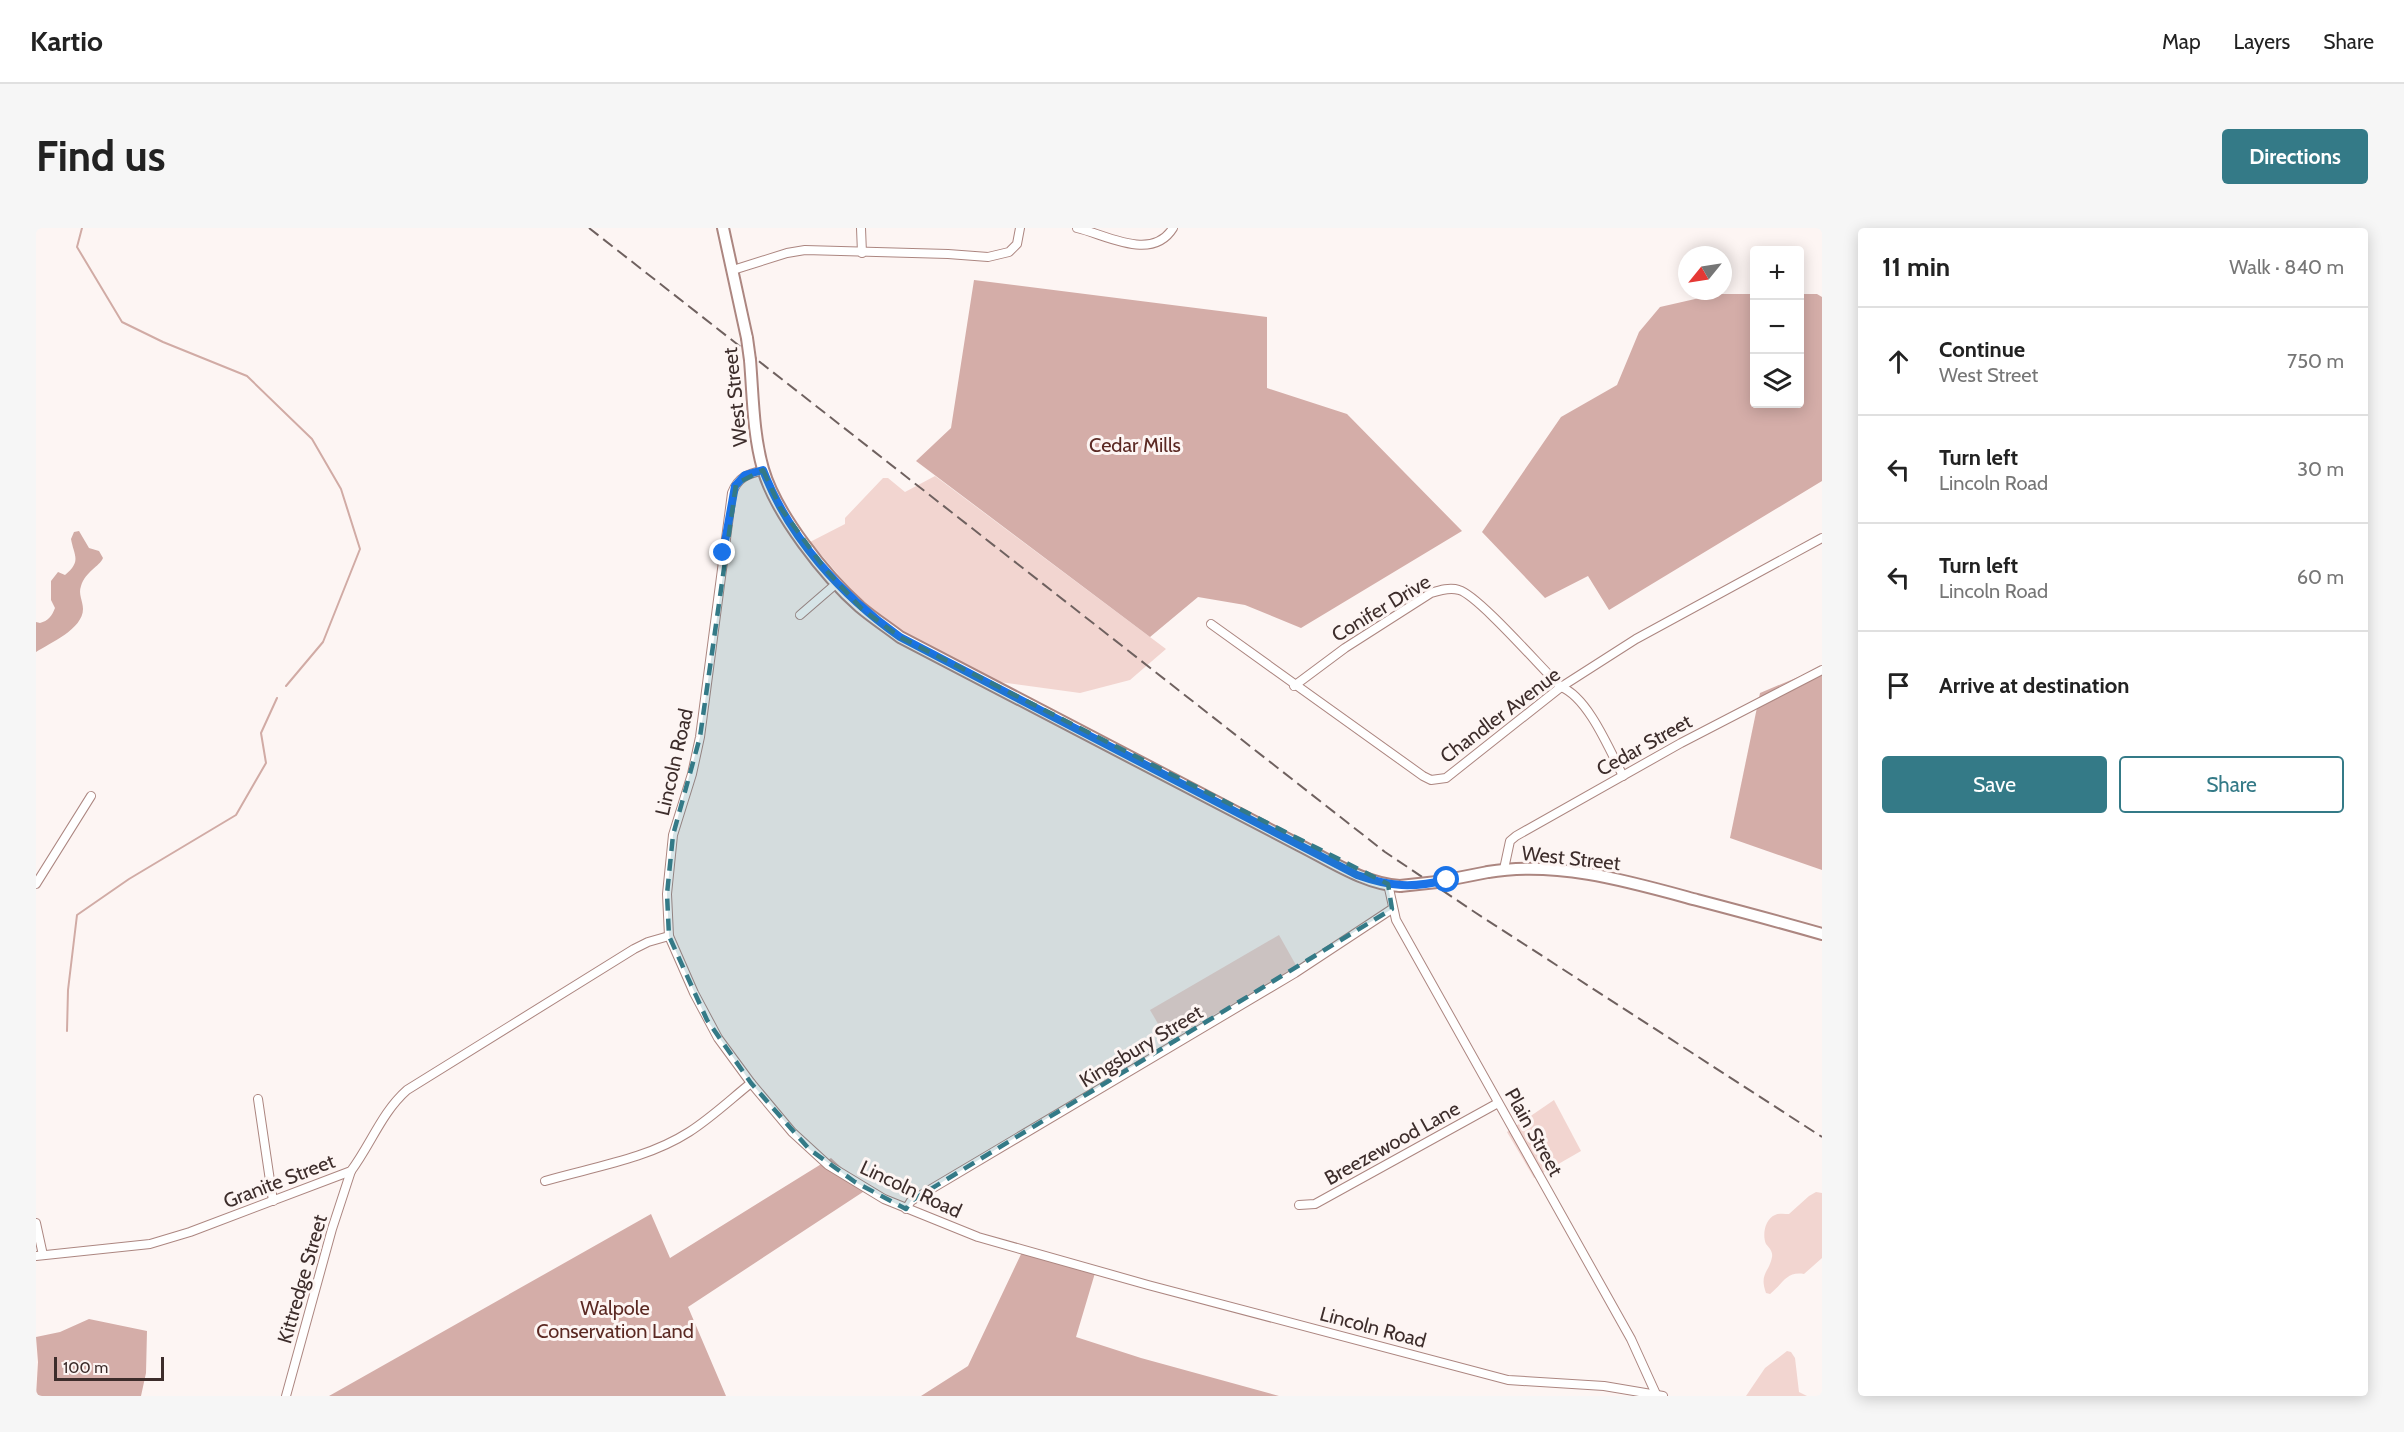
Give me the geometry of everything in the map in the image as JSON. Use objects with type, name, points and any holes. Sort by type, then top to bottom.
[{"type":"main road","name":"West Street","points":[[723,228],[747,338],[755,426],[763,470],[780,507],[805,544],[862,609],[900,637],[1357,875],[1400,886],[1437,882],[1504,869],[1560,871],[1636,883],[1822,934]]},
{"type":"street","points":[[861,228],[862,253]]},
{"type":"street","points":[[733,270],[805,250],[948,254],[988,258],[1009,252],[1017,244],[1020,228]]},
{"type":"street","points":[[1077,228],[1147,246],[1165,238],[1173,228]]},
{"type":"street","name":"Lincoln Road","points":[[763,470],[741,478],[731,498],[700,737],[672,844],[667,894],[669,936],[707,1020],[751,1083],[792,1132],[828,1165],[855,1182],[906,1209],[987,1240],[1498,1377],[1604,1386],[1659,1395]]},
{"type":"street","name":"Chandler Avenue","points":[[1211,624],[1294,686],[1431,780],[1446,777],[1561,687],[1636,639],[1822,538]]},
{"type":"street","points":[[800,615],[837,583]]},
{"type":"street","name":"Conifer Drive","points":[[1294,686],[1345,648],[1431,593],[1452,589],[1462,591],[1561,687],[1570,690],[1577,698],[1596,725],[1623,776]]},
{"type":"street","name":"Cedar Street","points":[[1504,869],[1512,839],[1681,743],[1822,670]]},
{"type":"street","points":[[36,884],[91,796]]},
{"type":"street","name":"Plain Street","points":[[1388,884],[1396,920],[1659,1395]]},
{"type":"street","name":"Kingsbury Street","points":[[906,1209],[911,1201],[1295,973],[1392,909]]},
{"type":"street","name":"Granite Street","points":[[39,1256],[142,1246],[190,1232],[351,1171],[361,1159],[388,1110],[407,1090],[634,949],[669,936]]},
{"type":"street","points":[[545,1181],[646,1152],[670,1142],[699,1125],[751,1083]]},
{"type":"street","points":[[258,1099],[273,1201]]},
{"type":"street","name":"Breezewood Lane","points":[[1299,1206],[1315,1204],[1498,1103]]},
{"type":"street","name":"Kittredge Street","points":[[286,1396],[332,1229],[351,1171]]},
{"type":"street","points":[[36,1223],[39,1256]]},
{"type":"highlighted area","points":[[763,470],[780,507],[825,569],[862,609],[900,637],[1388,884],[1392,909],[1379,918],[911,1201],[906,1209],[855,1182],[809,1149],[751,1083],[707,1020],[669,936],[667,894],[673,835],[700,737],[736,484]]},
{"type":"shaded area","points":[[935,476],[1166,649],[1130,680],[1080,693],[977,679],[897,636],[862,602],[810,542],[845,524],[845,518],[883,478],[888,478],[905,492]]},
{"type":"shaded area","points":[[79,531],[89,548],[99,551],[103,558],[81,586],[83,609],[78,623],[65,635],[36,652],[36,622],[45,621],[54,611],[51,600],[51,581],[58,572],[65,575],[74,566],[76,558],[71,539],[74,532]]},
{"type":"shaded area","points":[[1279,935],[1297,967],[1168,1041],[1150,1010]]},
{"type":"shaded area","points":[[1554,1100],[1581,1151],[1534,1178],[1507,1132]]},
{"type":"shaded area","points":[[1816,1192],[1822,1193],[1822,1258],[1804,1274],[1789,1276],[1770,1294],[1766,1293],[1764,1277],[1772,1255],[1765,1240],[1764,1232],[1767,1224],[1775,1215],[1789,1214]]},
{"type":"shaded area","points":[[1787,1351],[1791,1352],[1795,1358],[1799,1392],[1807,1396],[1746,1396],[1765,1368]]},
{"type":"green space","name":"Cedar Mills","points":[[974,280],[1267,317],[1267,388],[1347,414],[1462,531],[1301,628],[1245,605],[1198,597],[1150,637],[916,461],[951,428]]},
{"type":"green space","points":[[1732,294],[1750,294],[1750,408],[1804,408],[1804,294],[1817,294],[1822,297],[1822,481],[1609,610],[1588,576],[1545,598],[1482,532],[1561,417],[1617,385],[1639,332],[1660,307],[1691,300],[1732,300]]},
{"type":"green space","points":[[1822,667],[1822,870],[1730,838],[1760,693]]},
{"type":"green space","name":"Walpole Conservation Land","points":[[831,1158],[866,1190],[688,1307],[726,1396],[329,1396],[651,1214],[670,1258]]},
{"type":"green space","points":[[1023,1250],[1095,1273],[1076,1337],[1141,1358],[1279,1396],[921,1396],[968,1366]]},
{"type":"green space","points":[[89,1319],[147,1331],[146,1373],[141,1396],[36,1396],[38,1362],[36,1337],[60,1332]]},
{"type":"waterway","points":[[82,228],[77,247],[122,322],[163,342],[247,376],[312,439],[341,489],[360,549],[323,642],[286,686]]},
{"type":"waterway","points":[[67,1031],[68,990],[77,915],[129,879],[236,815],[266,763],[261,733],[277,698]]},
{"type":"railway","points":[[589,228],[1385,852],[1822,1137]]},
{"type":"route","points":[[723,553],[733,490],[745,475],[763,470],[780,507],[825,569],[862,609],[900,637],[1357,875],[1394,886],[1411,886],[1447,880]]}]
